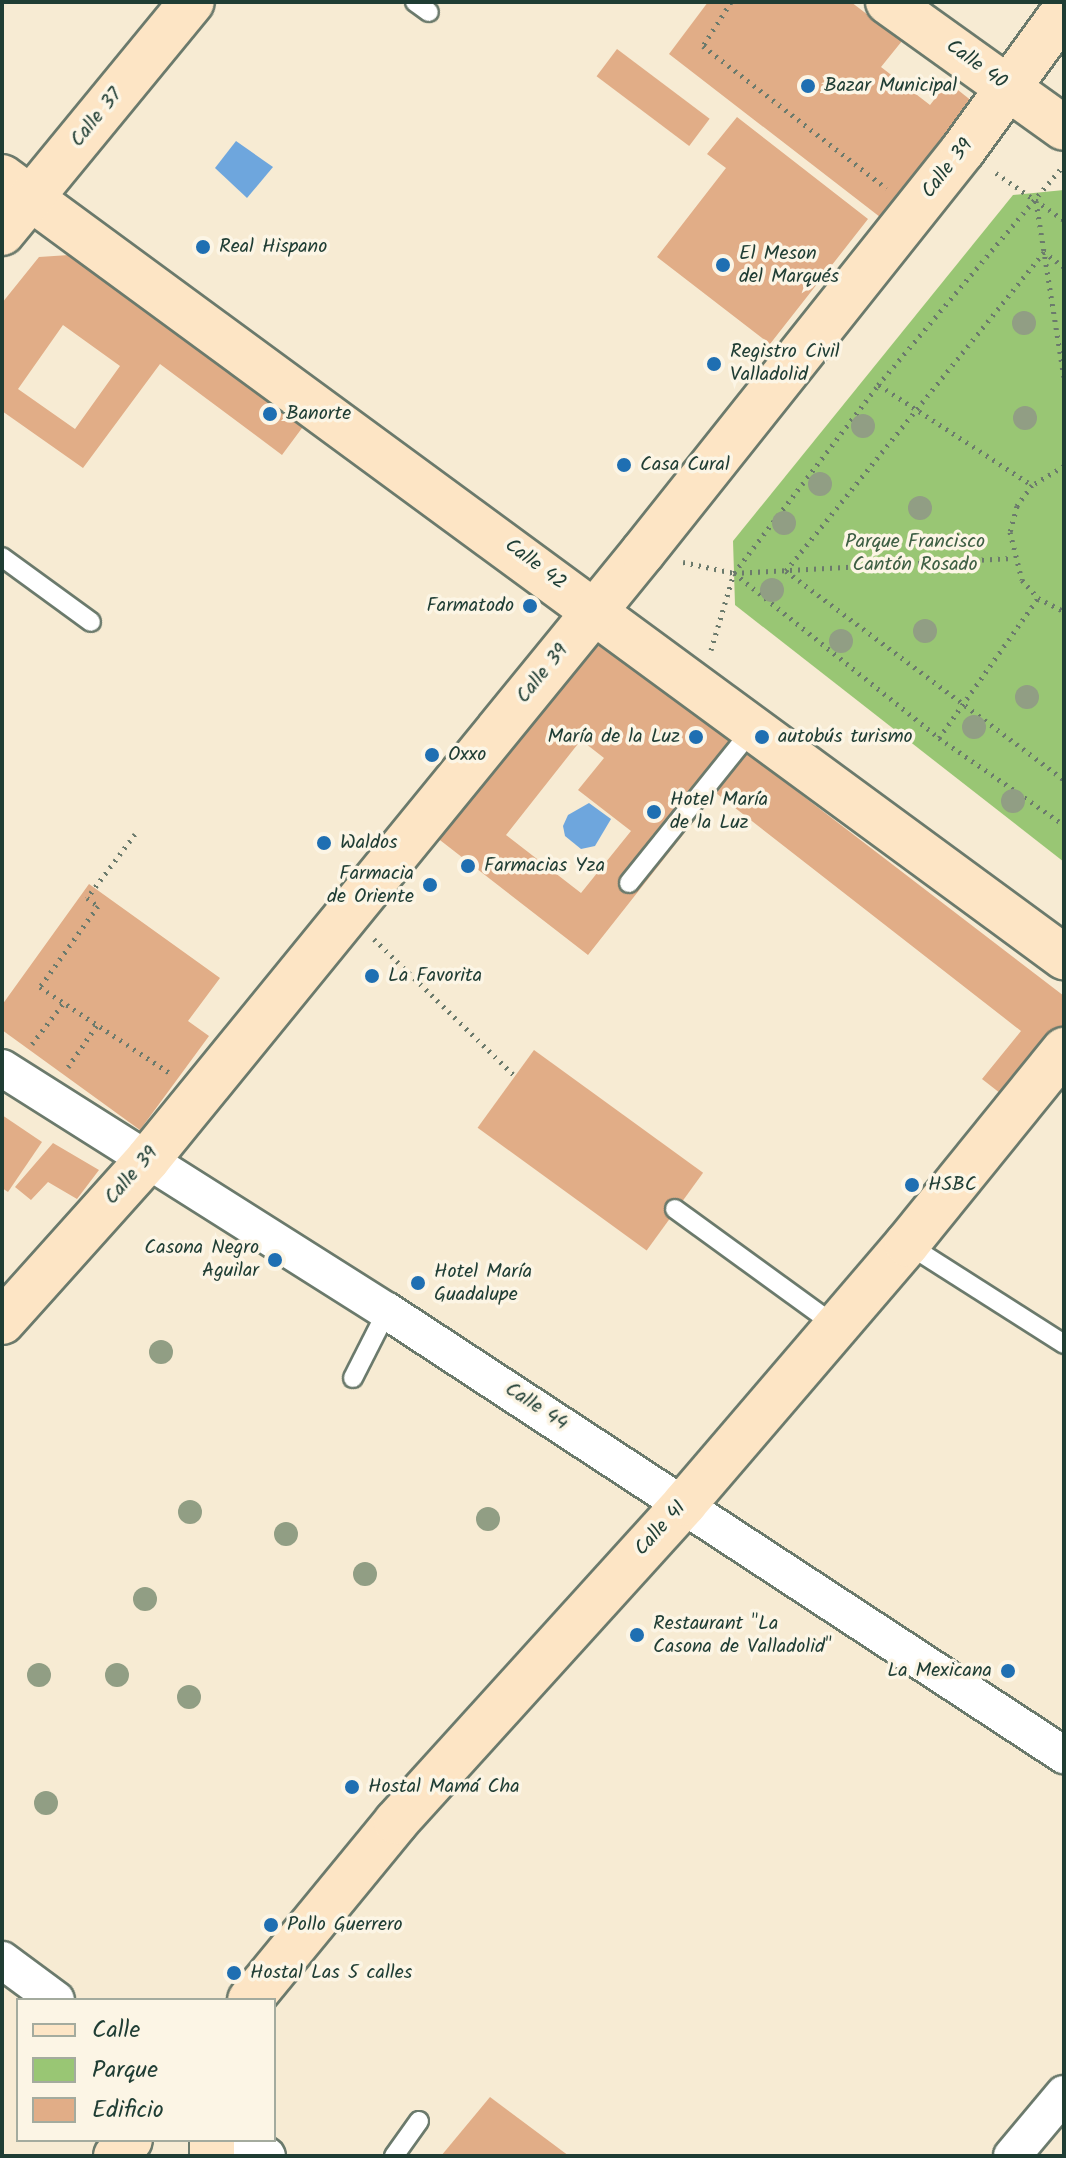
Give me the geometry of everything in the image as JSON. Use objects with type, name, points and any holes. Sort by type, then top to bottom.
[{"type":"main road","name":"Calle 37","points":[[2,233],[17,187],[192,2]]},
{"type":"main road","name":"Calle 40","points":[[888,2],[1064,128]]},
{"type":"main road","name":"Calle 39","points":[[2,1322],[148,1159],[347,914],[915,211],[1010,89],[1064,11]]},
{"type":"main road","name":"Calle 42","points":[[17,187],[1064,957]]},
{"type":"main road","name":"Calle 41","points":[[252,1998],[396,1822],[685,1503],[907,1244],[1064,1050]]},
{"type":"street","name":"Calle 44","points":[[6,1071],[685,1503],[1064,1755]]},
{"type":"street","points":[[2,1960],[53,1998]]},
{"type":"street","points":[[1013,2156],[1064,2094]]},
{"type":"street","points":[[247,2142],[267,2156]]},
{"type":"lane","points":[[2,557],[91,622]]},
{"type":"lane","points":[[629,883],[753,729]]},
{"type":"lane","points":[[675,1209],[836,1326]]},
{"type":"lane","points":[[907,1244],[1064,1344]]},
{"type":"lane","points":[[353,1378],[387,1311]]},
{"type":"lane","points":[[394,2156],[419,2121]]},
{"type":"path","points":[[731,2],[703,46],[915,211]]},
{"type":"path","points":[[963,150],[1064,220]]},
{"type":"path","points":[[700,689],[734,573],[878,385],[1064,166]]},
{"type":"path","points":[[1035,200],[1064,377]]},
{"type":"path","points":[[1044,252],[1064,267]]},
{"type":"path","points":[[786,571],[1044,252]]},
{"type":"path","points":[[878,385],[1032,485]]},
{"type":"path","points":[[1064,466],[1032,485],[1017,506],[1010,532],[1013,558],[1038,598],[1064,611]]},
{"type":"path","points":[[734,573],[1013,558]]},
{"type":"path","points":[[786,571],[1064,780]]},
{"type":"path","points":[[734,573],[939,738],[1064,825]]},
{"type":"path","points":[[939,738],[964,707],[1038,598]]},
{"type":"path","points":[[135,834],[87,898],[98,906],[40,987],[201,1094]]},
{"type":"path","points":[[347,914],[516,1077]]},
{"type":"path","points":[[6,1071],[65,1001]]},
{"type":"path","points":[[48,1096],[97,1025]]},
{"type":"green space","name":"Parque Francisco Cantón Rosado","points":[[1064,190],[1064,862],[735,605],[733,541],[1013,195]]},
{"type":"water","points":[[236,141],[273,167],[247,198],[215,168]]},
{"type":"water","points":[[589,803],[611,819],[595,846],[581,849],[565,836],[563,826],[568,815]]},
{"type":"building","name":"Bazar Municipal","points":[[708,2],[851,2],[902,41],[881,67],[930,105],[948,82],[973,102],[880,217],[669,54]]},
{"type":"building","points":[[617,49],[710,119],[689,146],[597,76]]},
{"type":"building","points":[[737,117],[868,219],[770,344],[657,257],[726,168],[707,154]]},
{"type":"building","points":[[69,255],[305,424],[282,455],[160,364],[83,468],[2,411],[2,303],[39,257]],"holes":[[[63,325],[120,366],[75,429],[18,389]]]},
{"type":"building","name":"Hotel María de la Luz","points":[[601,641],[1064,996],[1064,1041],[1014,1104],[982,1079],[1021,1031],[716,793],[588,955],[436,837]],"holes":[[[581,740],[604,758],[578,790],[631,831],[581,893],[506,835]]]},
{"type":"building","points":[[89,884],[220,978],[188,1021],[209,1036],[140,1130],[2,1030],[2,1005]]},
{"type":"building","points":[[534,1050],[703,1173],[647,1251],[478,1128]]},
{"type":"building","points":[[2,1115],[42,1142],[8,1192],[2,1188]]},
{"type":"building","points":[[53,1143],[99,1170],[77,1199],[48,1182],[31,1200],[15,1187]]},
{"type":"building","points":[[490,2097],[569,2156],[441,2156]]},
{"type":"place","name":"Bazar Municipal","points":[[808,86]]},
{"type":"place","name":"Real Hispano","points":[[203,247]]},
{"type":"place","name":"El Meson del Marqués","points":[[723,265]]},
{"type":"place","name":"Registro Civil Valladolid","points":[[714,364]]},
{"type":"place","name":"Banorte","points":[[270,414]]},
{"type":"place","name":"Casa Cural","points":[[624,465]]},
{"type":"place","name":"Farmatodo","points":[[530,606]]},
{"type":"place","name":"María de la Luz","points":[[696,737]]},
{"type":"place","name":"autobús turismo","points":[[762,737]]},
{"type":"place","name":"Oxxo","points":[[432,755]]},
{"type":"place","name":"Hotel María de la Luz","points":[[654,812]]},
{"type":"place","name":"Waldos","points":[[324,843]]},
{"type":"place","name":"Farmacias Yza","points":[[468,866]]},
{"type":"place","name":"Farmacia de Oriente","points":[[430,885]]},
{"type":"place","name":"La Favorita","points":[[372,976]]},
{"type":"place","name":"HSBC","points":[[912,1185]]},
{"type":"place","name":"Casona Negro Aguilar","points":[[275,1260]]},
{"type":"place","name":"Hotel María Guadalupe","points":[[418,1283]]},
{"type":"place","name":"Restaurant \"La Casona de Valladolid\"","points":[[637,1635]]},
{"type":"place","name":"La Mexicana","points":[[1008,1671]]},
{"type":"place","name":"Hostal Mamá Cha","points":[[352,1787]]},
{"type":"place","name":"Pollo Guerrero","points":[[271,1925]]},
{"type":"place","name":"Hostal Las 5 calles","points":[[234,1973]]}]
